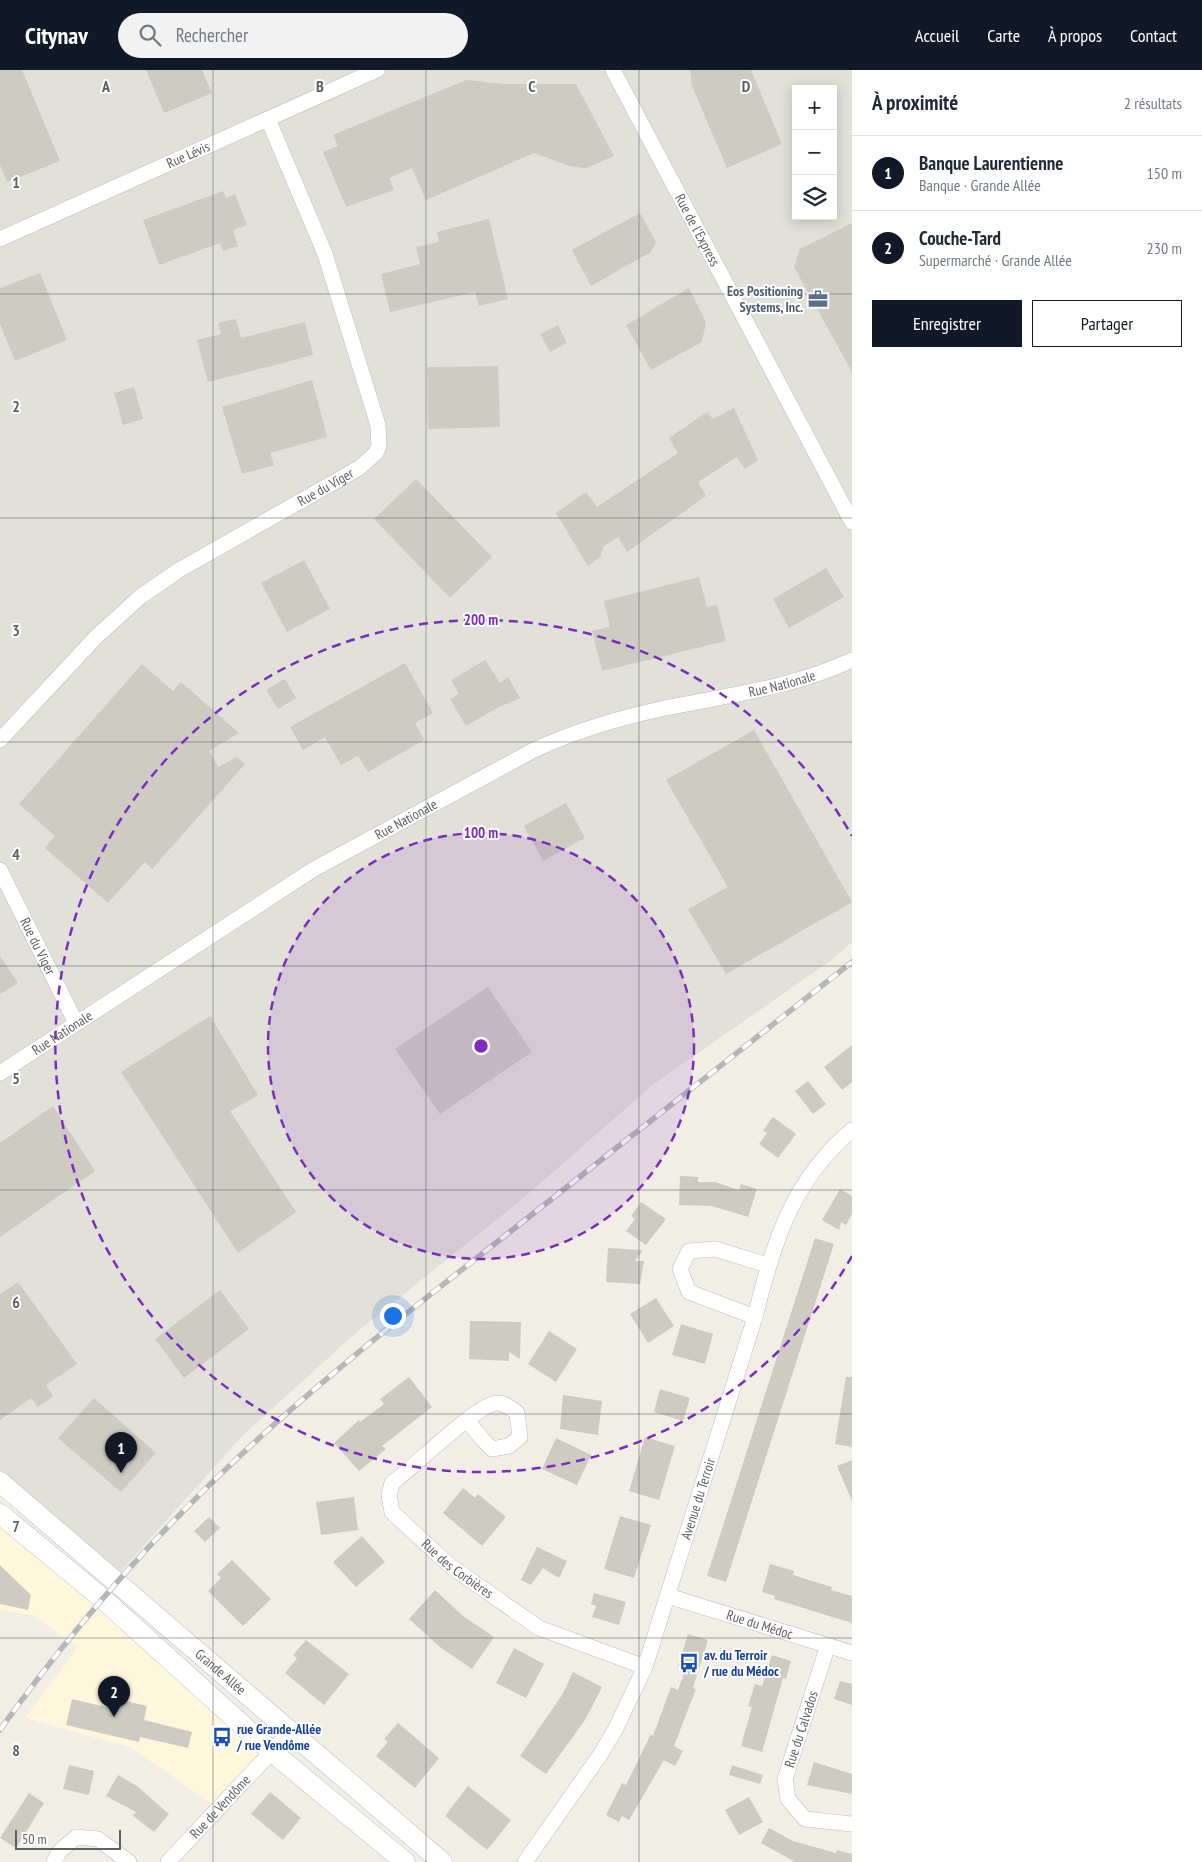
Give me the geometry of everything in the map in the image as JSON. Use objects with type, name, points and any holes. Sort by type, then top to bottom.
[{"type":"street","name":"Rue Lévis","points":[[0,239],[377,70]]},
{"type":"street","name":"Rue de l'Express","points":[[613,70],[852,522]]},
{"type":"street","name":"Rue du Viger","points":[[0,740],[96,637],[140,597],[179,570],[359,468],[376,453],[380,436],[378,425],[344,312],[325,254],[268,118]]},
{"type":"street","name":"Rue Nationale","points":[[0,1073],[314,869],[468,783],[544,745],[583,730],[636,715],[785,685],[852,660]]},
{"type":"street","name":"Rue du Viger","points":[[0,870],[76,1023]]},
{"type":"street","name":"Avenue du Terroir","points":[[525,1862],[600,1755],[615,1730],[645,1667],[755,1317],[768,1265],[796,1195],[830,1148],[852,1130]]},
{"type":"street","points":[[755,1317],[689,1292],[680,1269],[689,1251],[715,1249],[768,1265]]},
{"type":"street","name":"Rue des Corbières","points":[[467,1420],[392,1483],[389,1495],[392,1512],[449,1565],[539,1628],[645,1667]]},
{"type":"street","name":"Grande Allée","points":[[0,1482],[442,1862]]},
{"type":"street","name":"Grande Allée","points":[[0,1514],[103,1599],[271,1751],[405,1862]]},
{"type":"street","name":"Rue du Médoc","points":[[668,1596],[827,1648],[852,1653]]},
{"type":"street","name":"Rue du Calvados","points":[[827,1648],[785,1779],[788,1799],[805,1819],[852,1824]]},
{"type":"street","name":"Rue de Vendôme","points":[[168,1862],[290,1732]]},
{"type":"street","points":[[54,1862],[59,1852],[76,1837],[98,1839],[129,1862]]},
{"type":"shaded area","points":[[0,70],[852,70],[852,942],[830,961],[655,1083],[520,1201],[359,1330],[241,1437],[114,1579],[0,1482]]},
{"type":"shaded area","points":[[0,1513],[271,1751],[218,1808],[130,1747],[25,1718],[78,1647],[33,1615],[0,1610]]},
{"type":"building","points":[[0,70],[22,70],[60,161],[7,182],[0,165]]},
{"type":"building","points":[[146,70],[202,70],[212,93],[164,113]]},
{"type":"building","points":[[690,70],[751,70],[782,144],[727,168],[692,86]]},
{"type":"building","points":[[466,80],[505,84],[576,84],[614,156],[586,168],[569,166],[534,153],[426,200],[412,168],[389,178],[394,190],[346,207],[323,152],[338,146],[333,135]]},
{"type":"building","points":[[223,191],[226,198],[235,194],[247,225],[233,230],[238,246],[223,251],[220,243],[159,265],[143,220]]},
{"type":"building","points":[[640,213],[656,242],[651,252],[591,286],[572,250]]},
{"type":"building","points":[[489,219],[508,299],[479,306],[475,292],[390,312],[381,274],[420,264],[416,247],[439,242],[437,232]]},
{"type":"building","points":[[852,223],[852,372],[794,267],[800,249]]},
{"type":"building","points":[[40,273],[67,340],[15,361],[0,324],[0,288]]},
{"type":"building","points":[[689,288],[706,322],[702,342],[651,370],[626,325]]},
{"type":"building","points":[[236,319],[241,338],[305,322],[313,355],[208,382],[197,340],[221,334],[218,323]]},
{"type":"building","points":[[558,325],[567,343],[550,352],[540,334]]},
{"type":"building","points":[[498,366],[500,427],[428,429],[427,367]]},
{"type":"building","points":[[312,380],[327,437],[270,453],[274,465],[242,474],[222,407]]},
{"type":"building","points":[[134,387],[143,419],[123,425],[114,393]]},
{"type":"building","points":[[734,408],[758,460],[745,469],[737,457],[698,482],[706,496],[627,552],[618,537],[604,546],[600,557],[588,566],[556,513],[586,492],[597,507],[678,453],[669,438],[707,412],[713,419]]},
{"type":"building","points":[[416,479],[492,557],[450,598],[374,519]]},
{"type":"building","points":[[304,560],[330,609],[287,632],[261,583]]},
{"type":"building","points":[[826,568],[844,597],[789,628],[773,599]]},
{"type":"building","points":[[699,577],[707,607],[717,605],[726,641],[602,671],[592,631],[610,627],[604,601]]},
{"type":"building","points":[[485,660],[500,683],[508,677],[520,698],[497,708],[466,726],[450,699],[459,694],[451,680]]},
{"type":"building","points":[[405,663],[433,713],[415,723],[424,740],[368,772],[358,756],[341,765],[325,737],[303,750],[290,727]]},
{"type":"building","points":[[142,664],[173,691],[181,682],[239,733],[209,751],[218,767],[237,757],[245,764],[152,869],[145,862],[108,903],[45,848],[55,836],[19,804]]},
{"type":"building","points":[[285,679],[296,698],[278,709],[266,690]]},
{"type":"building","points":[[754,730],[852,902],[726,974],[688,909],[728,887],[666,780]]},
{"type":"building","points":[[566,803],[585,838],[543,861],[524,826]]},
{"type":"building","points":[[0,956],[18,983],[0,994]]},
{"type":"building","points":[[488,987],[532,1052],[440,1114],[395,1049]]},
{"type":"building","points":[[210,1016],[258,1095],[230,1111],[296,1212],[238,1253],[121,1072]]},
{"type":"building","points":[[852,1045],[852,1082],[842,1090],[824,1067]]},
{"type":"building","points":[[808,1081],[826,1104],[813,1114],[795,1091]]},
{"type":"building","points":[[53,1106],[95,1171],[0,1237],[0,1143]]},
{"type":"building","points":[[773,1117],[796,1134],[778,1158],[759,1144],[767,1133],[763,1130]]},
{"type":"building","points":[[680,1176],[698,1177],[698,1182],[715,1182],[739,1190],[741,1184],[757,1189],[748,1217],[712,1206],[679,1205]]},
{"type":"building","points":[[840,1189],[852,1196],[852,1214],[846,1225],[841,1222],[839,1230],[822,1220]]},
{"type":"building","points":[[641,1202],[666,1219],[646,1245],[626,1231],[635,1219],[631,1216]]},
{"type":"building","points":[[815,1238],[834,1244],[726,1582],[707,1576]]},
{"type":"building","points":[[608,1248],[643,1250],[635,1261],[644,1261],[640,1284],[606,1282]]},
{"type":"building","points":[[18,1282],[77,1364],[46,1385],[53,1396],[38,1407],[31,1398],[0,1420],[0,1294]]},
{"type":"building","points":[[220,1290],[249,1329],[184,1378],[155,1339]]},
{"type":"building","points":[[656,1298],[674,1326],[648,1343],[630,1314]]},
{"type":"building","points":[[470,1321],[521,1322],[520,1359],[509,1352],[509,1361],[469,1359]]},
{"type":"building","points":[[681,1324],[713,1334],[705,1364],[672,1355]]},
{"type":"building","points":[[549,1331],[577,1349],[556,1382],[528,1364]]},
{"type":"building","points":[[409,1377],[432,1407],[382,1446],[386,1449],[359,1471],[334,1443],[359,1420],[360,1422],[384,1404],[380,1399]]},
{"type":"building","points":[[846,1377],[852,1377],[852,1447],[835,1444]]},
{"type":"building","points":[[660,1389],[690,1398],[683,1421],[654,1412]]},
{"type":"building","points":[[563,1395],[602,1401],[598,1435],[560,1429]]},
{"type":"building","points":[[94,1398],[156,1453],[121,1492],[58,1438]]},
{"type":"building","points":[[645,1437],[675,1446],[659,1500],[629,1491]]},
{"type":"building","points":[[556,1438],[591,1455],[577,1485],[542,1469]]},
{"type":"building","points":[[852,1460],[852,1501],[837,1466]]},
{"type":"building","points":[[463,1488],[475,1498],[478,1494],[506,1517],[482,1546],[443,1513]]},
{"type":"building","points":[[354,1497],[358,1530],[321,1535],[316,1502]]},
{"type":"building","points":[[620,1516],[651,1525],[634,1578],[604,1569]]},
{"type":"building","points":[[209,1517],[220,1528],[205,1542],[194,1531]]},
{"type":"building","points":[[362,1536],[385,1562],[356,1587],[333,1562]]},
{"type":"building","points":[[537,1547],[567,1561],[559,1578],[543,1568],[531,1585],[521,1580]]},
{"type":"building","points":[[232,1560],[271,1599],[243,1626],[208,1591],[221,1578],[217,1574]]},
{"type":"building","points":[[770,1564],[794,1571],[793,1575],[832,1587],[831,1590],[852,1596],[852,1623],[774,1599],[775,1596],[762,1592]]},
{"type":"building","points":[[0,1565],[31,1595],[28,1610],[0,1604]]},
{"type":"building","points":[[435,1590],[463,1616],[494,1637],[472,1669],[440,1647],[409,1619]]},
{"type":"building","points":[[594,1593],[626,1602],[619,1625],[592,1617],[596,1606],[591,1604]]},
{"type":"building","points":[[688,1634],[708,1640],[693,1688],[696,1689],[674,1746],[683,1751],[675,1766],[664,1760],[629,1820],[622,1816],[619,1822],[606,1815],[622,1783],[626,1785],[651,1734],[653,1736],[671,1687],[678,1690],[686,1668],[678,1666]]},
{"type":"building","points":[[306,1640],[349,1674],[324,1705],[285,1673],[297,1658],[293,1655]]},
{"type":"building","points":[[514,1648],[544,1664],[526,1698],[496,1683]]},
{"type":"building","points":[[772,1655],[791,1661],[786,1679],[783,1678],[762,1752],[741,1746],[752,1707],[748,1706],[755,1684],[762,1686]]},
{"type":"building","points":[[573,1672],[602,1687],[585,1720],[546,1774],[520,1756],[562,1695]]},
{"type":"building","points":[[840,1681],[852,1684],[852,1705],[834,1699]]},
{"type":"building","points":[[108,1697],[147,1706],[144,1720],[192,1732],[188,1748],[140,1737],[139,1742],[66,1725],[72,1699],[106,1707]]},
{"type":"building","points":[[398,1723],[439,1758],[415,1788],[376,1756],[388,1742],[384,1739]]},
{"type":"building","points":[[814,1762],[852,1774],[852,1794],[807,1785]]},
{"type":"building","points":[[69,1765],[94,1771],[89,1795],[63,1789]]},
{"type":"building","points":[[732,1765],[763,1775],[760,1784],[729,1775]]},
{"type":"building","points":[[118,1775],[137,1786],[169,1814],[154,1832],[133,1816],[136,1812],[106,1796]]},
{"type":"building","points":[[468,1786],[511,1820],[487,1850],[445,1816]]},
{"type":"building","points":[[270,1792],[301,1818],[283,1840],[251,1814]]},
{"type":"building","points":[[29,1793],[44,1803],[16,1848],[0,1838]]},
{"type":"building","points":[[749,1797],[763,1822],[739,1835],[725,1810]]},
{"type":"building","points":[[769,1828],[793,1841],[836,1853],[837,1850],[852,1854],[852,1862],[795,1862],[761,1843]]},
{"type":"railway","points":[[0,1730],[85,1620],[146,1550],[210,1484],[278,1421],[418,1304],[852,962]]},
{"type":"place","name":"Eos Positioning Systems, Inc.","points":[[818,299]]},
{"type":"place","name":"Banque Laurentienne","points":[[121,1473]]},
{"type":"place","name":"av. du Terroir / rue du Médoc","points":[[689,1663]]},
{"type":"place","name":"Couche-Tard","points":[[114,1717]]},
{"type":"place","name":"rue Grande-Allée / rue Vendôme","points":[[222,1737]]}]
